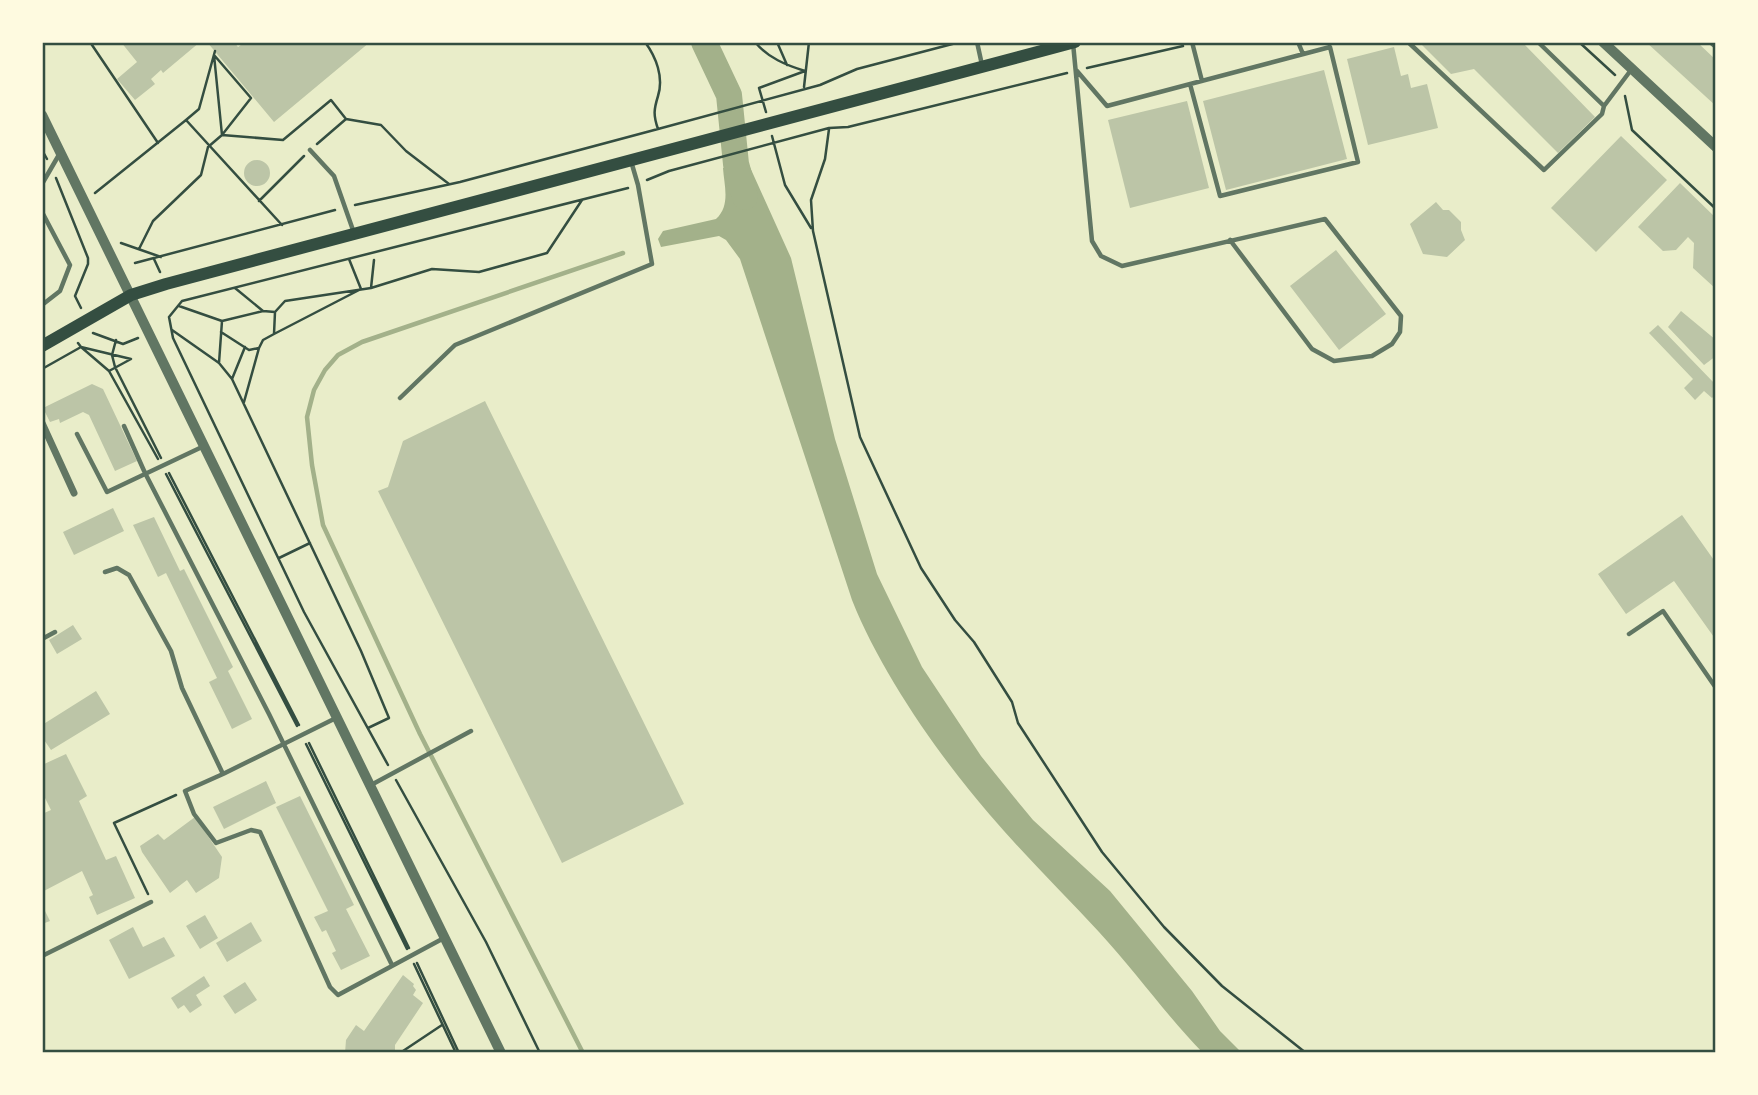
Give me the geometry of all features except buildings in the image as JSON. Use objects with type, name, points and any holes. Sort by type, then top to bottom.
[{"type":"main road","points":[[42,346],[131,295],[1074,42]]},
{"type":"street","points":[[1603,42],[1716,147]]},
{"type":"street","points":[[42,114],[501,1053]]},
{"type":"street","points":[[42,424],[74,492]]},
{"type":"lane","points":[[977,42],[983,66]]},
{"type":"lane","points":[[1074,42],[1092,241],[1101,256],[1122,266],[1230,240],[1325,219],[1401,316],[1400,332],[1392,344],[1372,356],[1334,361],[1312,349],[1230,240]]},
{"type":"lane","points":[[1298,42],[1303,54]]},
{"type":"lane","points":[[1408,42],[1544,170],[1602,114],[1604,106],[1632,69]]},
{"type":"lane","points":[[1538,42],[1604,106]]},
{"type":"lane","points":[[1710,42],[1716,47]]},
{"type":"lane","points":[[1193,43],[1202,81]]},
{"type":"lane","points":[[1077,70],[1107,106],[1303,54],[1330,47],[1358,162],[1220,196],[1190,84]]},
{"type":"lane","points":[[310,150],[334,176],[354,234]]},
{"type":"lane","points":[[42,184],[61,152]]},
{"type":"lane","points":[[400,398],[455,345],[652,264],[631,160]]},
{"type":"lane","points":[[42,212],[71,265],[60,291],[42,305]]},
{"type":"lane","points":[[124,426],[145,473],[392,965]]},
{"type":"lane","points":[[77,434],[107,492],[204,446]]},
{"type":"lane","points":[[105,572],[117,568],[128,575],[171,651],[182,688],[223,774]]},
{"type":"lane","points":[[1629,634],[1663,611],[1716,688]]},
{"type":"lane","points":[[42,639],[55,632]]},
{"type":"lane","points":[[337,718],[185,791],[194,814],[216,843],[251,830],[260,832],[330,987],[338,995],[445,938]]},
{"type":"lane","points":[[370,785],[471,731]]},
{"type":"lane","points":[[42,956],[151,902]]},
{"type":"path","points":[[90,42],[158,143]]},
{"type":"path","points":[[645,42],[653,52],[659,74],[659,94],[653,116],[658,129]]},
{"type":"path","points":[[755,42],[764,52],[787,65],[805,71]]},
{"type":"path","points":[[777,42],[787,65]]},
{"type":"path","points":[[804,89],[809,42]]},
{"type":"path","points":[[135,263],[345,207],[449,184],[658,129],[820,85],[857,69],[960,42]]},
{"type":"path","points":[[1579,42],[1622,81],[1632,130],[1716,209]]},
{"type":"path","points":[[540,1053],[486,942],[304,611],[172,330],[169,317],[182,302],[583,200],[638,185],[669,170],[816,131],[848,127],[1193,43]]},
{"type":"path","points":[[95,193],[199,109],[214,53]]},
{"type":"path","points":[[214,53],[222,135]]},
{"type":"path","points":[[139,249],[153,221],[201,176],[208,147],[222,135],[251,98],[214,53]]},
{"type":"path","points":[[765,112],[759,88],[805,71]]},
{"type":"path","points":[[222,135],[283,140],[331,100],[346,119],[381,125],[406,151],[449,184]]},
{"type":"path","points":[[324,137],[346,119]]},
{"type":"path","points":[[186,120],[282,225]]},
{"type":"path","points":[[829,128],[825,159],[811,200],[813,231],[860,437],[921,568],[1006,692],[1018,723],[1102,852],[1164,927],[1212,976],[1306,1053]]},
{"type":"path","points":[[772,136],[785,185],[813,231]]},
{"type":"path","points":[[42,150],[52,168],[88,258],[75,296]]},
{"type":"path","points":[[260,201],[310,150]]},
{"type":"path","points":[[274,334],[275,312],[285,301],[370,288],[432,269],[479,272],[547,253],[583,200]]},
{"type":"path","points":[[121,243],[162,257]]},
{"type":"path","points":[[349,259],[361,289]]},
{"type":"path","points":[[370,288],[374,260]]},
{"type":"path","points":[[235,288],[263,311]]},
{"type":"path","points":[[244,404],[262,340],[361,289]]},
{"type":"path","points":[[178,306],[222,321],[263,311],[275,312]]},
{"type":"path","points":[[219,363],[222,321]]},
{"type":"path","points":[[172,330],[219,363],[232,379],[361,651],[389,718],[368,728]]},
{"type":"path","points":[[221,332],[249,350],[259,348]]},
{"type":"path","points":[[93,334],[116,340],[112,355],[115,368],[303,734],[457,1053]]},
{"type":"path","points":[[78,343],[109,371],[163,465]]},
{"type":"path","points":[[42,369],[81,347],[131,359],[109,371]]},
{"type":"path","points":[[232,379],[245,347]]},
{"type":"path","points":[[279,558],[310,543]]},
{"type":"path","points":[[151,902],[114,823],[173,796]]},
{"type":"path","points":[[411,955],[457,1053]]},
{"type":"path","points":[[400,1053],[442,1025]]},
{"type":"shaded area","points":[[744,161],[749,165],[791,258],[835,439],[877,574],[922,667],[981,756],[1033,820],[1110,891],[1192,991],[1220,1031],[1242,1053],[1203,1053],[1112,947],[1016,845],[971,792],[895,685],[852,600],[740,259],[726,240],[719,236],[661,247],[658,239],[663,231],[716,219],[724,208],[725,201],[723,168]]},
{"type":"waterway","points":[[704,42],[729,95],[736,164],[745,197]]},
{"type":"waterway","points":[[583,1053],[420,734],[323,525],[307,417],[314,390],[325,370],[338,355],[362,342],[623,253]]}]
